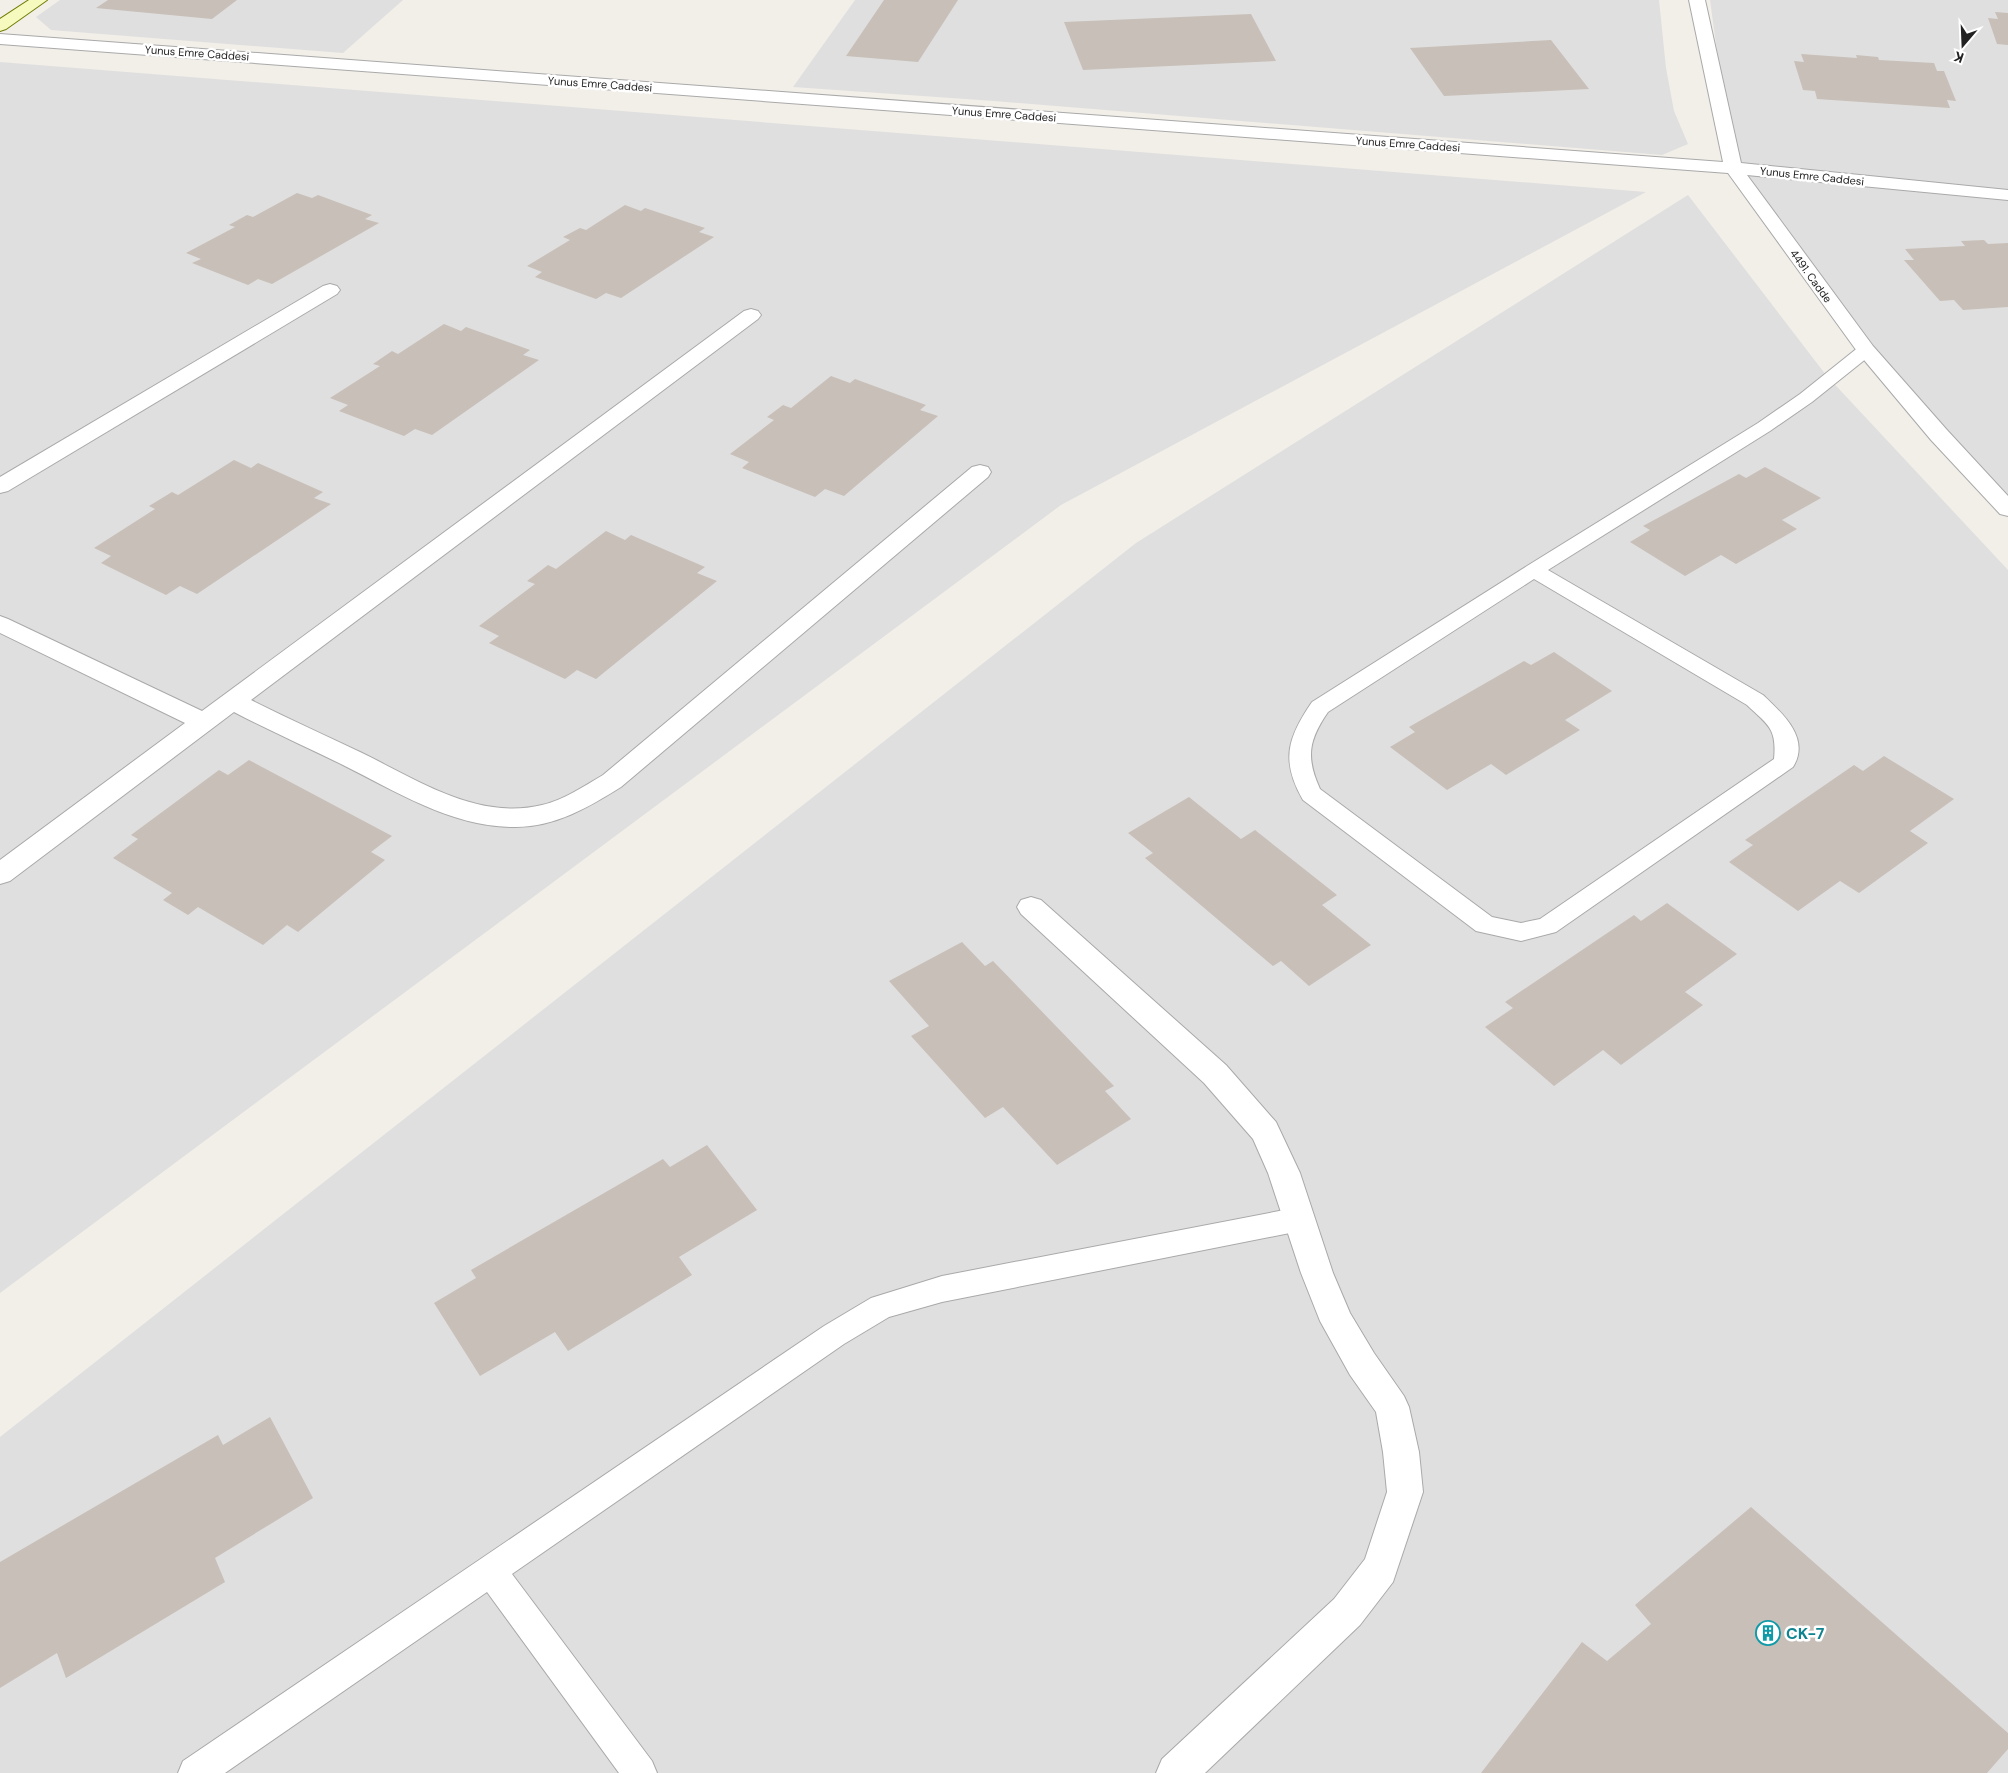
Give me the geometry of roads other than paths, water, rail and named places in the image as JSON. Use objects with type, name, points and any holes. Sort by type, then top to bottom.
[{"type":"street","points":[[0,26],[39,0]]},
{"type":"street","name":"4491. Cadde","points":[[1697,0],[1733,168],[1866,350],[1939,436],[2008,509]]},
{"type":"street","name":"Yunus Emre Caddesi","points":[[0,39],[1733,168],[2008,195]]},
{"type":"street","points":[[0,486],[330,290]]},
{"type":"street","points":[[0,874],[751,315]]},
{"type":"street","points":[[232,702],[441,802],[480,814],[506,818],[540,816],[578,802],[612,780],[980,472]]},
{"type":"street","points":[[0,624],[204,722]]},
{"type":"street","points":[[1031,907],[1215,1074],[1265,1131],[1284,1173],[1317,1273],[1337,1321],[1362,1364],[1392,1407],[1401,1452],[1405,1492],[1380,1569],[1347,1612],[1176,1773]]},
{"type":"lane","points":[[1534,570],[1755,700],[1780,724],[1787,741],[1785,762],[1547,926],[1521,932],[1485,924],[1311,794],[1300,771],[1298,751],[1308,724],[1320,707],[1534,570],[1764,427],[1806,398],[1866,350]]},
{"type":"lane","points":[[195,1773],[834,1335],[881,1307],[942,1289],[1300,1219]]},
{"type":"lane","points":[[490,1570],[640,1773]]},
{"type":"place","name":"CK-7","points":[[1768,1633]]}]
